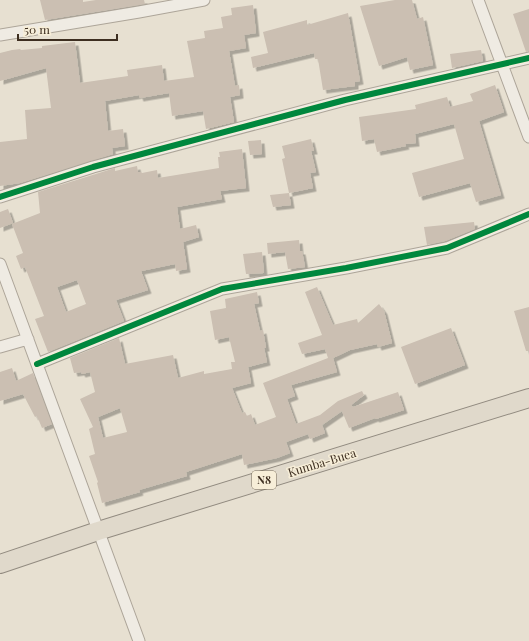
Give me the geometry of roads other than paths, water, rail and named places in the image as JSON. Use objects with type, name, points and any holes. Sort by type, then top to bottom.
[{"type":"highway","name":"Kumba-Buea","points":[[0,564],[98,531],[529,398]]},
{"type":"street","points":[[0,35],[204,0]]},
{"type":"street","points":[[478,0],[529,138]]},
{"type":"street","points":[[0,197],[93,167],[345,100],[529,58]]},
{"type":"street","points":[[37,364],[222,289],[346,268],[446,248],[529,214]]},
{"type":"street","points":[[0,264],[139,641]]},
{"type":"street","points":[[0,347],[28,339]]}]
